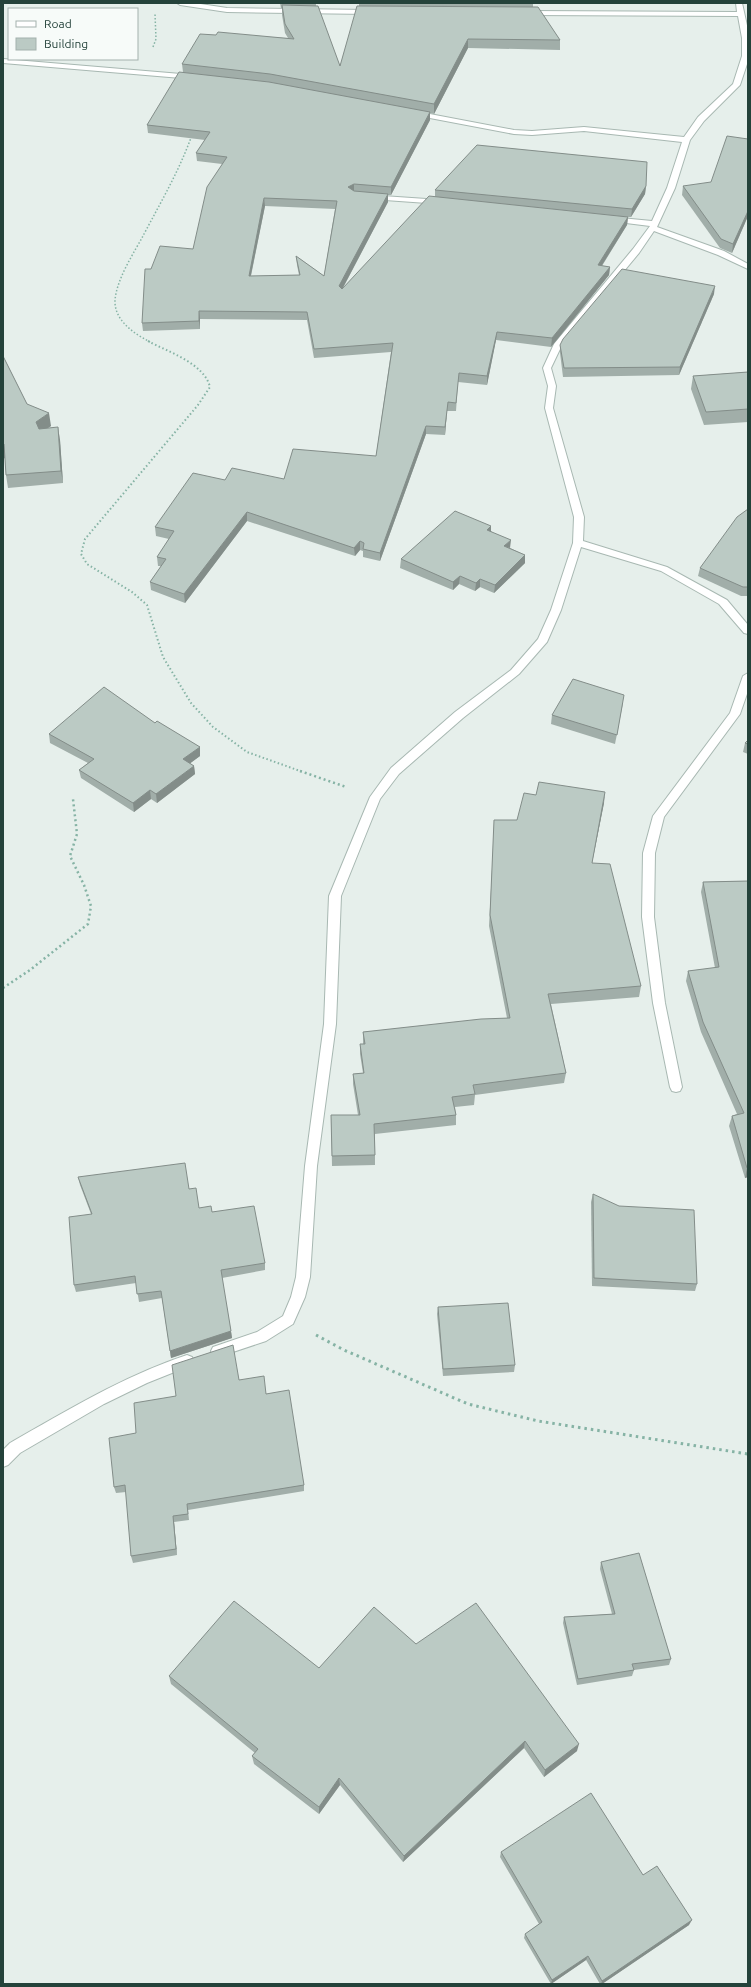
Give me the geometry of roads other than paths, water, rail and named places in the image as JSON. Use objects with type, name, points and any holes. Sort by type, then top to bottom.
[{"type":"street","points":[[180,3],[227,10],[376,12]]},
{"type":"street","points":[[209,1354],[261,1337],[288,1320],[298,1296],[303,1277],[311,1166],[330,1024],[335,896],[375,797],[395,771],[459,714],[515,672],[542,640],[556,610],[578,542],[579,518],[549,408],[552,386],[547,368],[557,346],[636,251],[653,226],[671,188],[686,140],[701,119],[736,85],[746,56],[746,38],[741,8],[518,14]]},
{"type":"street","points":[[3,61],[144,72],[199,78]]},
{"type":"street","points":[[407,112],[514,132],[532,133],[584,128],[686,140]]},
{"type":"street","points":[[362,197],[449,203]]},
{"type":"street","points":[[599,218],[653,226],[702,245],[748,268]]},
{"type":"street","points":[[578,542],[664,569],[723,602],[748,632]]},
{"type":"street","points":[[676,1087],[659,1003],[648,916],[649,853],[660,816],[735,714],[748,676]]},
{"type":"street","points":[[3,1460],[9,1450],[124,1386],[166,1367],[195,1358]]}]
